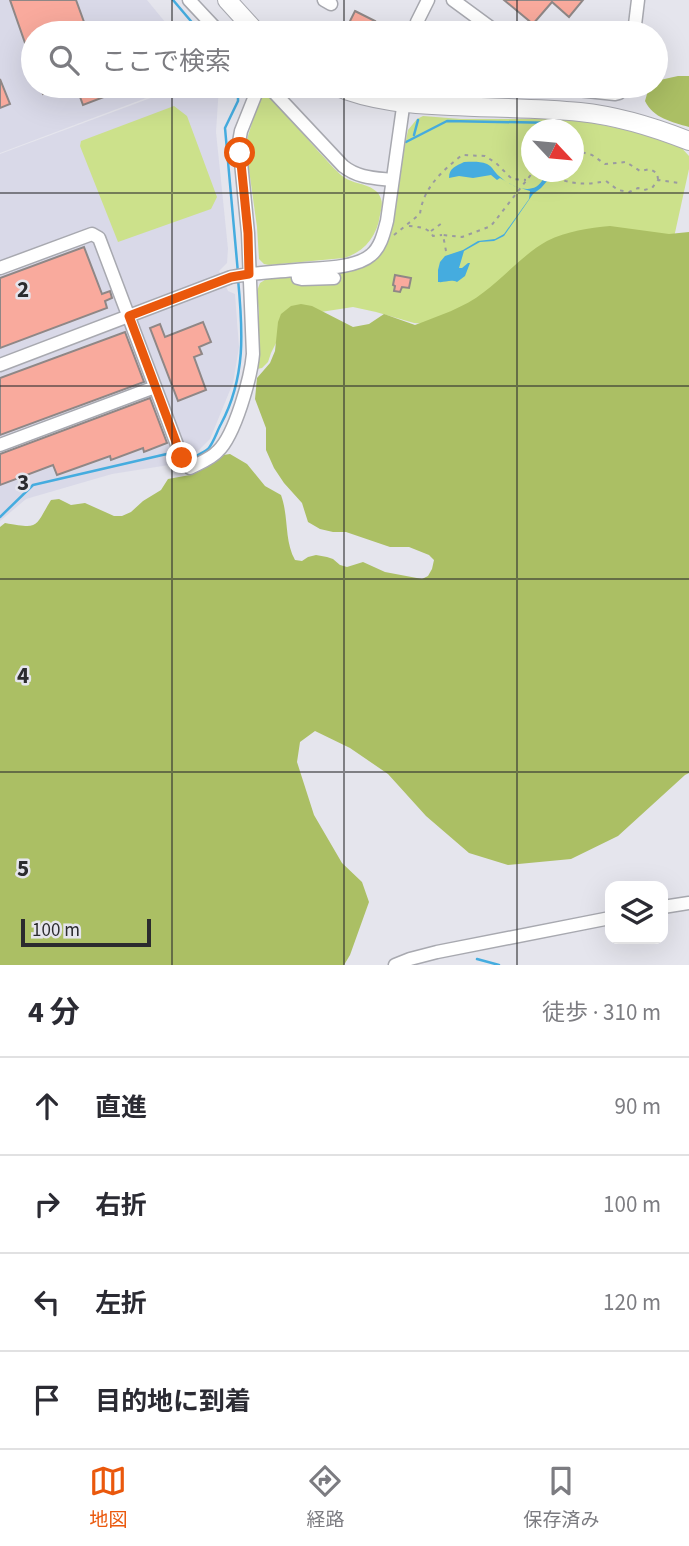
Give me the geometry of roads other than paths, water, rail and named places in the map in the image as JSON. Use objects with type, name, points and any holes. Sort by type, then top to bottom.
[{"type":"highway","points":[[227,0],[246,21]]},
{"type":"highway","points":[[372,98],[403,104],[602,115],[645,125],[689,141]]},
{"type":"street","points":[[189,0],[209,21]]},
{"type":"street","points":[[418,21],[428,0]]},
{"type":"street","points":[[453,0],[482,21]]},
{"type":"street","points":[[635,21],[638,0]]},
{"type":"street","points":[[0,268],[94,234],[101,240],[186,463],[216,454],[223,446],[236,418],[252,371],[248,233],[239,142],[254,98]]},
{"type":"street","points":[[279,98],[332,156],[349,170],[360,176],[393,180]]},
{"type":"street","points":[[0,365],[231,277],[352,264],[371,255],[382,238],[387,221],[404,98]]},
{"type":"street","points":[[297,270],[298,278],[302,279],[334,278]]},
{"type":"street","points":[[0,445],[155,387]]},
{"type":"street","points":[[668,906],[689,903]]},
{"type":"street","points":[[395,965],[437,952],[605,919]]},
{"type":"water","points":[[464,162],[487,164],[508,182],[500,178],[497,180],[491,175],[449,178],[452,170]]},
{"type":"water","points":[[546,182],[533,194],[504,236],[494,241],[480,242],[464,251],[459,268],[470,263],[465,276],[457,282],[438,282],[440,262],[445,256],[478,241],[495,239],[504,234],[529,199],[530,191],[511,184],[528,189]]},
{"type":"waterway","points":[[173,0],[191,21]]},
{"type":"waterway","points":[[238,98],[225,128],[238,273]]},
{"type":"waterway","points":[[414,135],[418,120]]},
{"type":"waterway","points":[[406,142],[447,121],[521,122]]},
{"type":"waterway","points":[[194,457],[207,450],[212,443],[235,389],[241,353],[238,279]]},
{"type":"waterway","points":[[0,517],[33,485],[171,453],[175,457]]},
{"type":"waterway","points":[[477,959],[499,965]]}]
